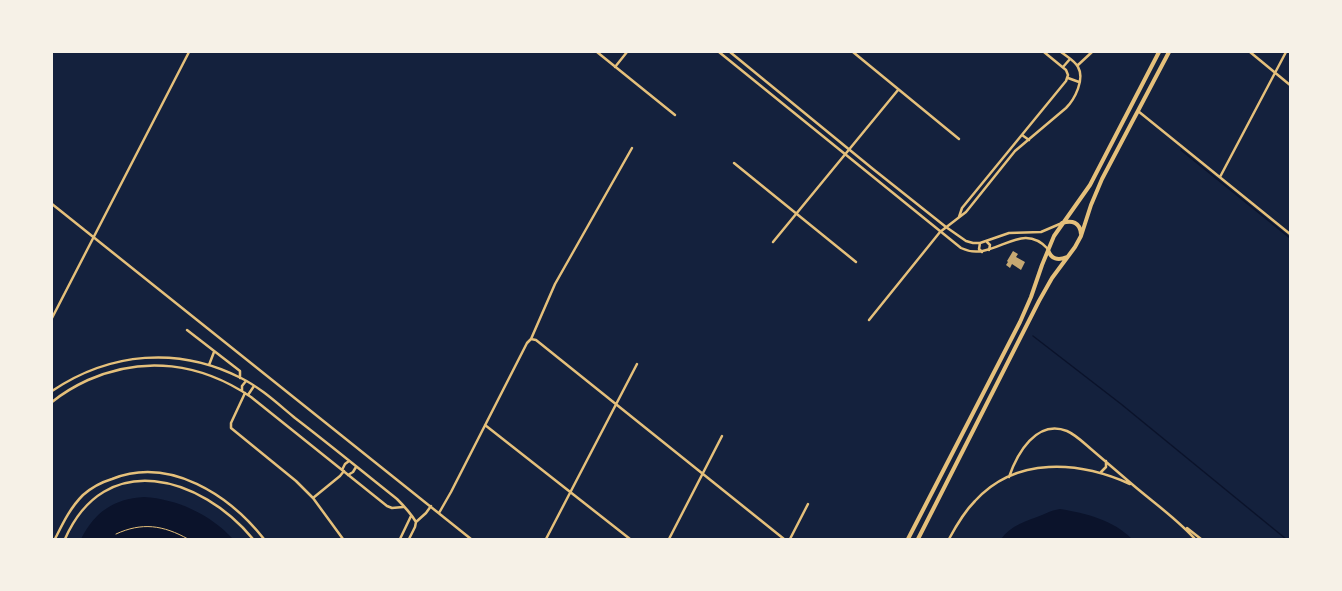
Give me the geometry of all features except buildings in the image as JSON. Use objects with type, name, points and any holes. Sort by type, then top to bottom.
[{"type":"main road","points":[[908,539],[1020,322],[1054,236],[1090,185],[1159,52]]},
{"type":"main road","points":[[918,539],[1039,301],[1052,278],[1081,236],[1098,188],[1169,52]]},
{"type":"main road","points":[[1062,223],[1068,221],[1076,223],[1080,230],[1081,236]]},
{"type":"main road","points":[[1048,249],[1049,254],[1054,258],[1061,260],[1068,256]]},
{"type":"street","points":[[52,318],[189,52]]},
{"type":"street","points":[[597,52],[675,115]]},
{"type":"street","points":[[615,67],[627,52]]},
{"type":"street","points":[[719,52],[940,232],[965,250],[982,252],[988,251],[1012,240],[1025,238],[1040,241],[1048,249]]},
{"type":"street","points":[[730,52],[946,227],[966,241],[980,243],[1009,233],[1041,232],[1062,223]]},
{"type":"street","points":[[853,52],[959,139]]},
{"type":"street","points":[[959,218],[962,208],[1068,78],[1067,72],[1044,52]]},
{"type":"street","points":[[869,320],[940,232],[966,212],[1015,151],[1070,104],[1076,95],[1079,82],[1079,70],[1078,66],[1061,52]]},
{"type":"street","points":[[1078,66],[1092,52]]},
{"type":"street","points":[[1250,52],[1290,84]]},
{"type":"street","points":[[1220,177],[1286,52]]},
{"type":"street","points":[[1063,68],[1070,59]]},
{"type":"street","points":[[754,80],[758,75]]},
{"type":"street","points":[[1068,78],[1079,82]]},
{"type":"street","points":[[773,242],[898,90]]},
{"type":"street","points":[[1138,111],[1290,234]]},
{"type":"street","points":[[1022,135],[1029,140]]},
{"type":"street","points":[[439,513],[527,343],[531,339],[555,284],[632,148]]},
{"type":"street","points":[[734,164],[856,262]]},
{"type":"street","points":[[52,204],[471,539]]},
{"type":"street","points":[[1024,232],[1025,238]]},
{"type":"street","points":[[986,241],[990,245],[988,251]]},
{"type":"street","points":[[980,243],[979,249],[982,252]]},
{"type":"street","points":[[187,330],[240,372],[240,378]]},
{"type":"street","points":[[531,339],[536,340],[617,404],[784,539]]},
{"type":"street","points":[[209,365],[214,352]]},
{"type":"street","points":[[52,391],[81,374],[105,365],[128,360],[169,358],[184,359],[209,365],[240,378],[254,386],[397,499],[409,510],[411,516],[416,522]]},
{"type":"street","points":[[546,539],[637,364]]},
{"type":"street","points":[[52,402],[69,390],[97,376],[117,369],[144,365],[168,366],[192,370],[218,379],[247,394],[387,506],[392,508],[404,506]]},
{"type":"street","points":[[242,391],[242,386],[246,381]]},
{"type":"street","points":[[254,386],[247,394],[231,423],[231,428],[288,473],[313,498],[343,539]]},
{"type":"street","points":[[485,425],[630,539]]},
{"type":"street","points":[[1009,477],[1012,468],[1028,441],[1048,430],[1067,431],[1201,539]]},
{"type":"street","points":[[669,539],[722,436]]},
{"type":"street","points":[[313,498],[340,476],[345,464],[349,461]]},
{"type":"street","points":[[1100,472],[1106,467],[1106,461]]},
{"type":"street","points":[[348,475],[353,472],[356,467]]},
{"type":"street","points":[[949,539],[975,501],[996,484],[1009,477],[1033,469],[1046,467],[1070,467],[1100,472],[1133,485]]},
{"type":"street","points":[[55,539],[71,509],[87,492],[117,477],[134,473],[149,472],[163,473],[179,477],[210,491],[237,510],[253,525],[264,539]]},
{"type":"street","points":[[65,539],[77,515],[96,497],[120,484],[142,480],[174,485],[205,499],[232,517],[253,539]]},
{"type":"street","points":[[790,539],[808,504]]},
{"type":"street","points":[[409,539],[416,522],[431,506]]},
{"type":"street","points":[[400,539],[411,516]]},
{"type":"street","points":[[1182,524],[1194,539]]},
{"type":"path","points":[[116,534],[135,527],[152,527],[173,532],[188,539]]},
{"type":"water","points":[[144,497],[169,501],[192,509],[214,522],[233,539],[81,539],[92,521],[106,509],[123,501]]},
{"type":"water","points":[[1060,509],[1099,518],[1125,532],[1132,539],[1001,539],[1014,527],[1051,511]]},
{"type":"waterway","points":[[1181,150],[1290,238]]},
{"type":"waterway","points":[[1033,336],[1121,404],[1286,539]]}]
